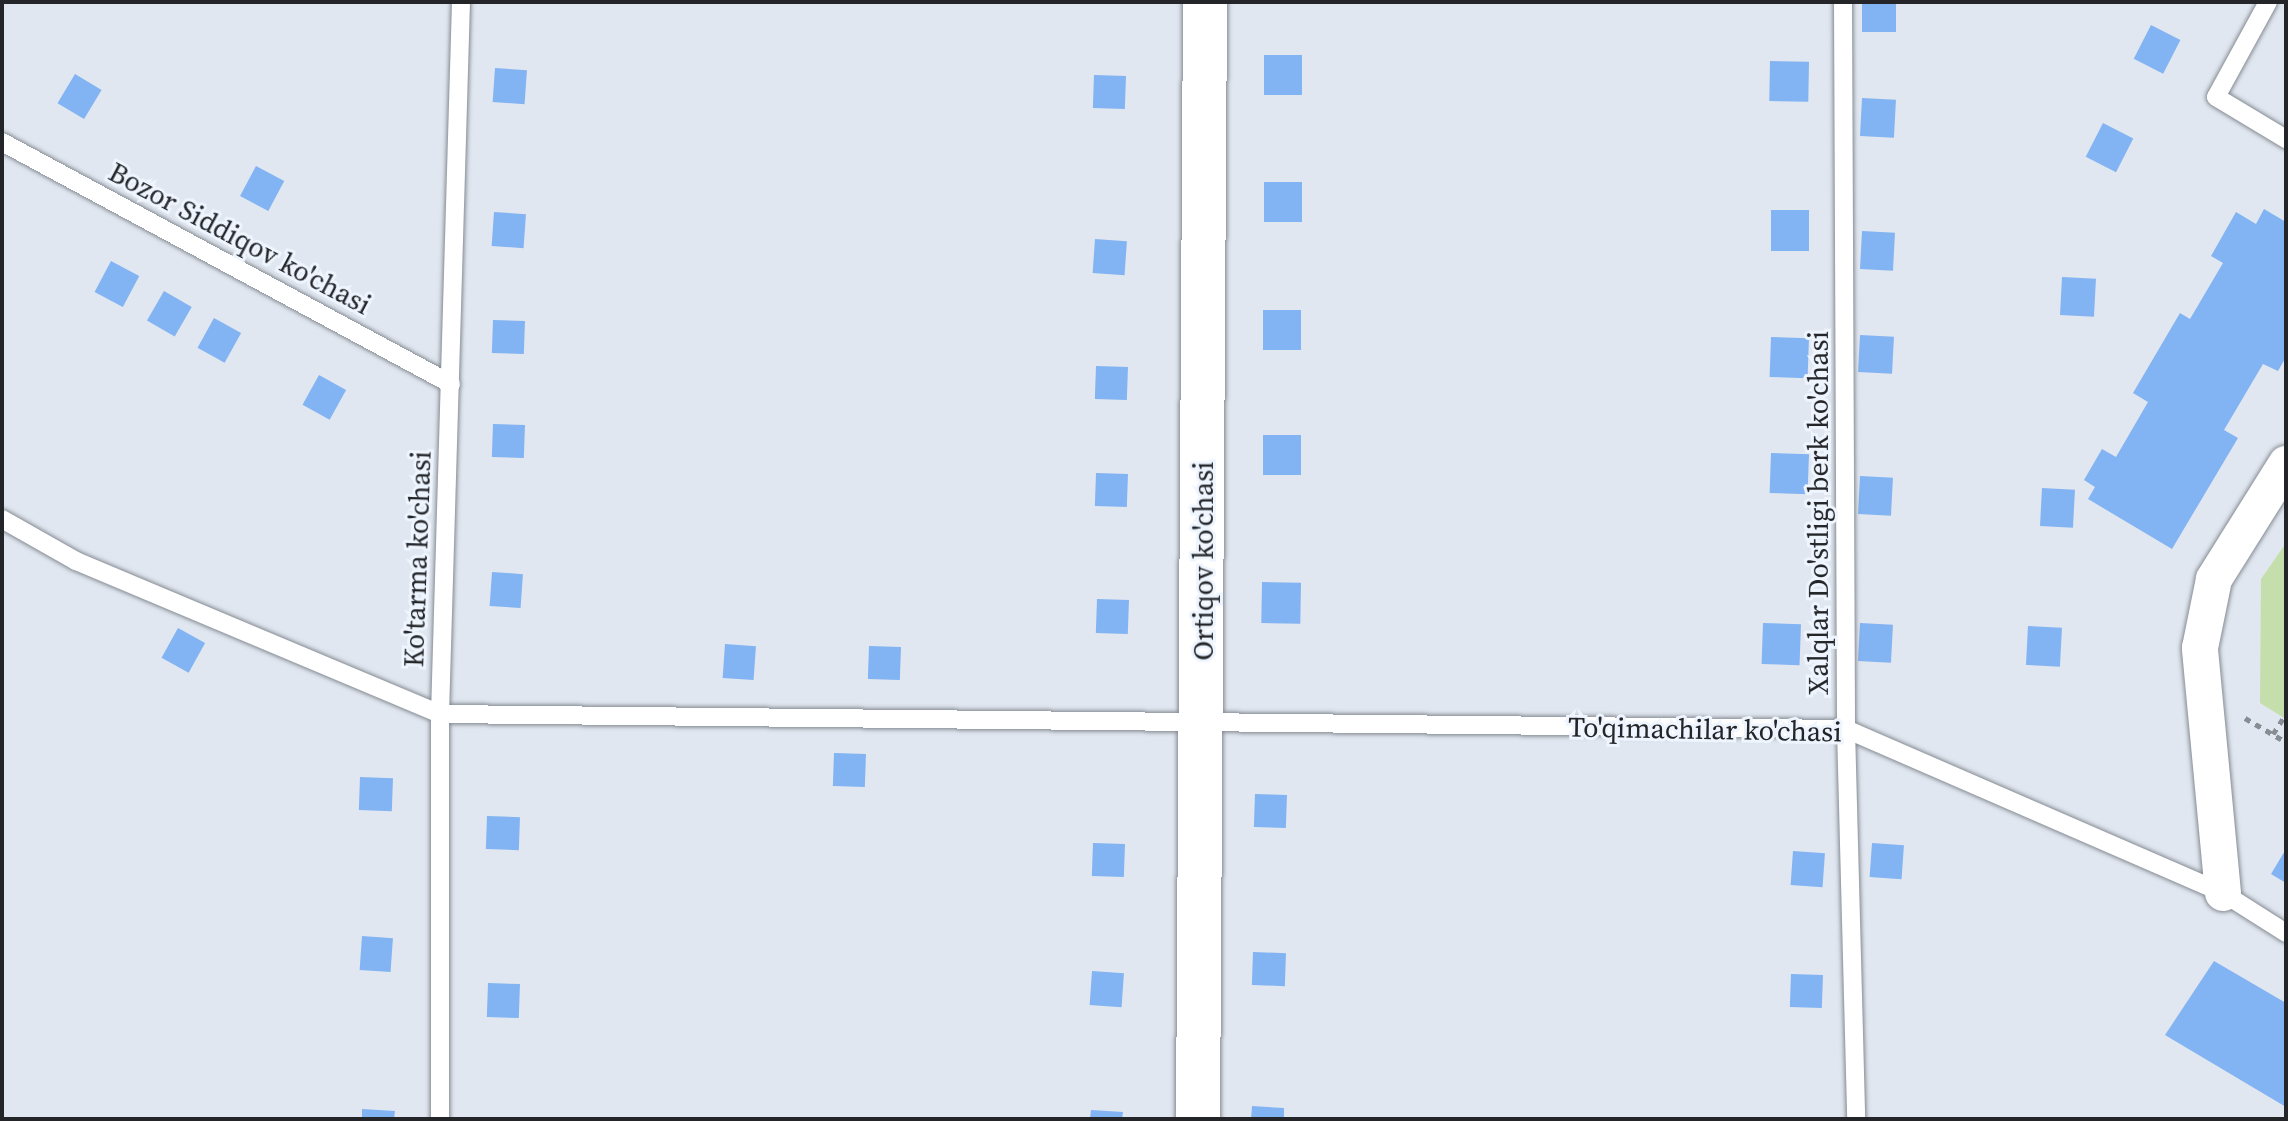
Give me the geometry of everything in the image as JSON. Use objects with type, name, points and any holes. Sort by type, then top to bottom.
[{"type":"street","name":"Ortiqov ko'chasi","points":[[1198,1119],[1205,2]]},
{"type":"street","points":[[2223,893],[2200,648],[2214,579],[2286,464]]},
{"type":"lane","name":"Ko'tarma ko'chasi","points":[[440,1119],[440,714],[461,2]]},
{"type":"lane","name":"Xalqlar Do'stligi berk ko'chasi","points":[[1843,2],[1846,729],[1856,1119]]},
{"type":"lane","points":[[2268,2],[2216,97],[2286,139]]},
{"type":"lane","name":"Bozor Siddiqov ko'chasi","points":[[2,142],[451,384]]},
{"type":"lane","points":[[2,519],[76,561],[440,714]]},
{"type":"lane","name":"To'qimachilar ko'chasi","points":[[440,714],[1846,729],[2223,893],[2286,933]]},
{"type":"path","points":[[2286,714],[2273,734],[2286,742]]},
{"type":"green space","points":[[2286,543],[2286,719],[2260,703],[2261,579]]},
{"type":"building","points":[[1862,2],[1896,2],[1896,32],[1862,32]]},
{"type":"building","points":[[2151,25],[2180,40],[2163,74],[2134,59]]},
{"type":"building","points":[[1264,55],[1302,55],[1302,95],[1264,95]]},
{"type":"building","points":[[1770,61],[1809,62],[1808,102],[1769,101]]},
{"type":"building","points":[[495,68],[527,70],[525,104],[493,102]]},
{"type":"building","points":[[75,74],[102,90],[84,119],[57,103]]},
{"type":"building","points":[[1094,75],[1126,76],[1125,109],[1093,108]]},
{"type":"building","points":[[1862,98],[1896,100],[1894,138],[1860,136]]},
{"type":"building","points":[[2103,123],[2133,138],[2116,172],[2086,157]]},
{"type":"building","points":[[256,166],[284,181],[268,211],[240,196]]},
{"type":"building","points":[[1264,182],[1302,182],[1302,222],[1264,222]]},
{"type":"building","points":[[2264,209],[2286,222],[2286,357],[2278,371],[2263,364],[2224,430],[2238,438],[2172,549],[2088,499],[2095,487],[2084,480],[2102,449],[2116,457],[2148,402],[2133,393],[2180,313],[2190,319],[2223,263],[2211,256],[2236,212],[2256,224]]},
{"type":"building","points":[[1771,210],[1809,210],[1809,251],[1771,251]]},
{"type":"building","points":[[494,212],[526,214],[524,248],[492,246]]},
{"type":"building","points":[[1862,231],[1895,233],[1893,271],[1860,269]]},
{"type":"building","points":[[1095,239],[1127,241],[1125,275],[1093,273]]},
{"type":"building","points":[[111,261],[139,276],[123,307],[95,292]]},
{"type":"building","points":[[2062,277],[2096,279],[2094,317],[2060,315]]},
{"type":"building","points":[[164,291],[192,307],[175,336],[147,320]]},
{"type":"building","points":[[1263,310],[1301,310],[1301,350],[1263,350]]},
{"type":"building","points":[[214,318],[241,333],[225,363],[198,348]]},
{"type":"building","points":[[493,320],[525,321],[524,354],[492,353]]},
{"type":"building","points":[[1860,335],[1894,337],[1892,374],[1858,372]]},
{"type":"building","points":[[1771,337],[1809,338],[1808,378],[1770,377]]},
{"type":"building","points":[[1096,366],[1128,367],[1127,400],[1095,399]]},
{"type":"building","points":[[319,375],[346,390],[330,420],[303,405]]},
{"type":"building","points":[[493,424],[525,425],[524,458],[492,457]]},
{"type":"building","points":[[1263,435],[1301,435],[1301,475],[1263,475]]},
{"type":"building","points":[[1771,453],[1809,454],[1808,494],[1770,493]]},
{"type":"building","points":[[1096,473],[1128,474],[1127,507],[1095,506]]},
{"type":"building","points":[[1860,476],[1893,478],[1891,516],[1858,514]]},
{"type":"building","points":[[2042,488],[2075,490],[2073,528],[2040,526]]},
{"type":"building","points":[[492,572],[523,574],[521,608],[490,606]]},
{"type":"building","points":[[1262,582],[1301,583],[1300,624],[1261,623]]},
{"type":"building","points":[[1097,599],[1129,600],[1128,634],[1096,633]]},
{"type":"building","points":[[1763,623],[1801,624],[1800,665],[1762,664]]},
{"type":"building","points":[[1860,623],[1893,625],[1891,663],[1858,661]]},
{"type":"building","points":[[2028,626],[2062,628],[2060,667],[2026,665]]},
{"type":"building","points":[[178,628],[205,643],[189,673],[162,658]]},
{"type":"building","points":[[725,644],[756,646],[754,680],[723,678]]},
{"type":"building","points":[[869,646],[901,647],[900,680],[868,679]]},
{"type":"building","points":[[834,753],[866,754],[865,787],[833,786]]},
{"type":"building","points":[[360,777],[393,778],[392,811],[359,810]]},
{"type":"building","points":[[1255,794],[1287,795],[1286,828],[1254,827]]},
{"type":"building","points":[[487,816],[520,817],[519,850],[486,849]]},
{"type":"building","points":[[1093,843],[1125,844],[1124,877],[1092,876]]},
{"type":"building","points":[[1872,843],[1904,845],[1902,879],[1870,877]]},
{"type":"building","points":[[2286,849],[2286,883],[2271,874]]},
{"type":"building","points":[[1793,851],[1825,853],[1823,887],[1791,885]]},
{"type":"building","points":[[362,936],[393,938],[391,972],[360,970]]},
{"type":"building","points":[[1253,952],[1286,953],[1285,986],[1252,985]]},
{"type":"building","points":[[2214,961],[2286,1003],[2286,1107],[2165,1035]]},
{"type":"building","points":[[1092,971],[1124,973],[1122,1007],[1090,1005]]},
{"type":"building","points":[[1791,974],[1823,975],[1822,1008],[1790,1007]]},
{"type":"building","points":[[488,983],[520,984],[519,1018],[487,1017]]},
{"type":"building","points":[[1252,1106],[1284,1108],[1284,1119],[1251,1119]]},
{"type":"building","points":[[362,1109],[395,1111],[394,1119],[362,1119]]},
{"type":"building","points":[[1091,1110],[1123,1112],[1122,1119],[1090,1119]]}]
